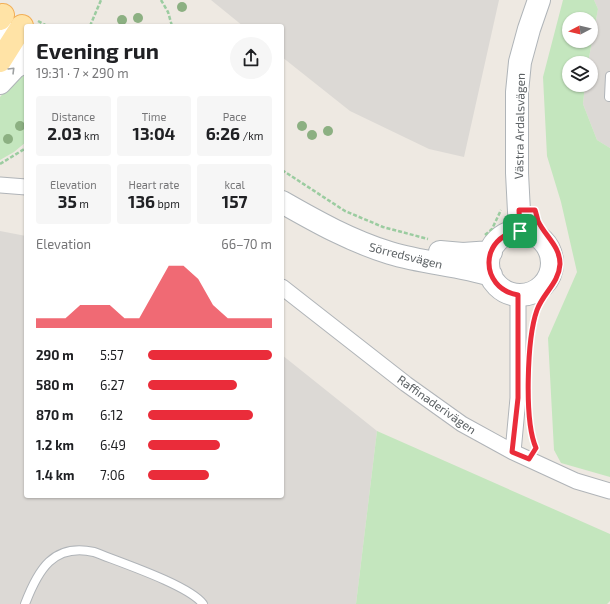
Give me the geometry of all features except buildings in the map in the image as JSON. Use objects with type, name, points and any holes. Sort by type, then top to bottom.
[{"type":"main road","points":[[0,61],[11,27]]},
{"type":"street","name":"Västra Ardalsvägen","points":[[520,231],[517,92],[520,62],[539,0]]},
{"type":"street","points":[[0,83],[15,67],[24,62]]},
{"type":"street","points":[[0,184],[24,187]]},
{"type":"street","name":"Sörredsvägen","points":[[284,188],[330,216],[369,233],[402,243],[442,252],[463,254],[486,245]]},
{"type":"street","name":"Sörredsvägen","points":[[284,203],[321,224],[369,246],[421,261],[473,270],[491,275]]},
{"type":"street","points":[[520,231],[535,235],[543,241],[551,254],[552,264],[548,279],[541,287],[533,292],[518,295],[500,288],[491,275],[486,245],[496,242],[505,235],[520,231]]},
{"type":"street","name":"Raffinaderivägen","points":[[284,289],[406,384],[462,424],[512,452],[576,481],[610,491]]},
{"type":"street","points":[[512,452],[518,398],[518,295]]},
{"type":"lane","points":[[609,97],[610,76]]},
{"type":"lane","points":[[25,604],[30,589],[44,566],[53,557],[67,552],[83,549],[94,552],[182,588],[199,599],[203,604]]},
{"type":"path","points":[[91,24],[101,0]]},
{"type":"path","points":[[161,0],[168,12],[171,24]]},
{"type":"path","points":[[0,164],[24,149]]},
{"type":"path","points":[[284,171],[345,211],[383,227],[433,241]]},
{"type":"path","points":[[486,245],[501,210],[535,210],[538,221],[551,239],[559,257],[558,272],[538,309],[532,330]]},
{"type":"path","points":[[529,459],[536,448],[533,441],[530,413]]},
{"type":"shaded area","points":[[211,0],[499,0],[464,157],[429,149],[350,111],[284,59],[284,24],[241,24]]},
{"type":"shaded area","points":[[594,0],[610,0],[610,148],[597,140],[583,104],[584,92],[598,92],[598,56],[589,56],[591,48],[598,48],[598,9]]},
{"type":"shaded area","points":[[0,231],[24,236],[24,498],[284,498],[284,357],[377,431],[356,604],[0,604]]},
{"type":"green space","points":[[563,0],[594,0],[598,9],[597,12],[562,12],[562,48],[591,48],[589,56],[562,56],[562,92],[584,92],[583,104],[597,140],[610,148],[610,477],[561,463],[554,450],[548,338],[577,272],[561,202],[547,156],[543,77]]},
{"type":"green space","points":[[24,74],[24,144],[14,152],[0,160],[0,97],[18,77]]},
{"type":"green space","points":[[377,431],[610,534],[610,601],[607,604],[356,604]]},
{"type":"route","points":[[519,210],[535,210],[538,221],[557,250],[560,264],[556,280],[538,309],[530,342],[530,413],[533,441],[536,448],[529,459],[512,452],[516,431],[518,398],[518,295],[500,288],[491,276],[489,262],[489,257],[493,247],[500,238],[510,233],[520,231],[519,210]]}]
